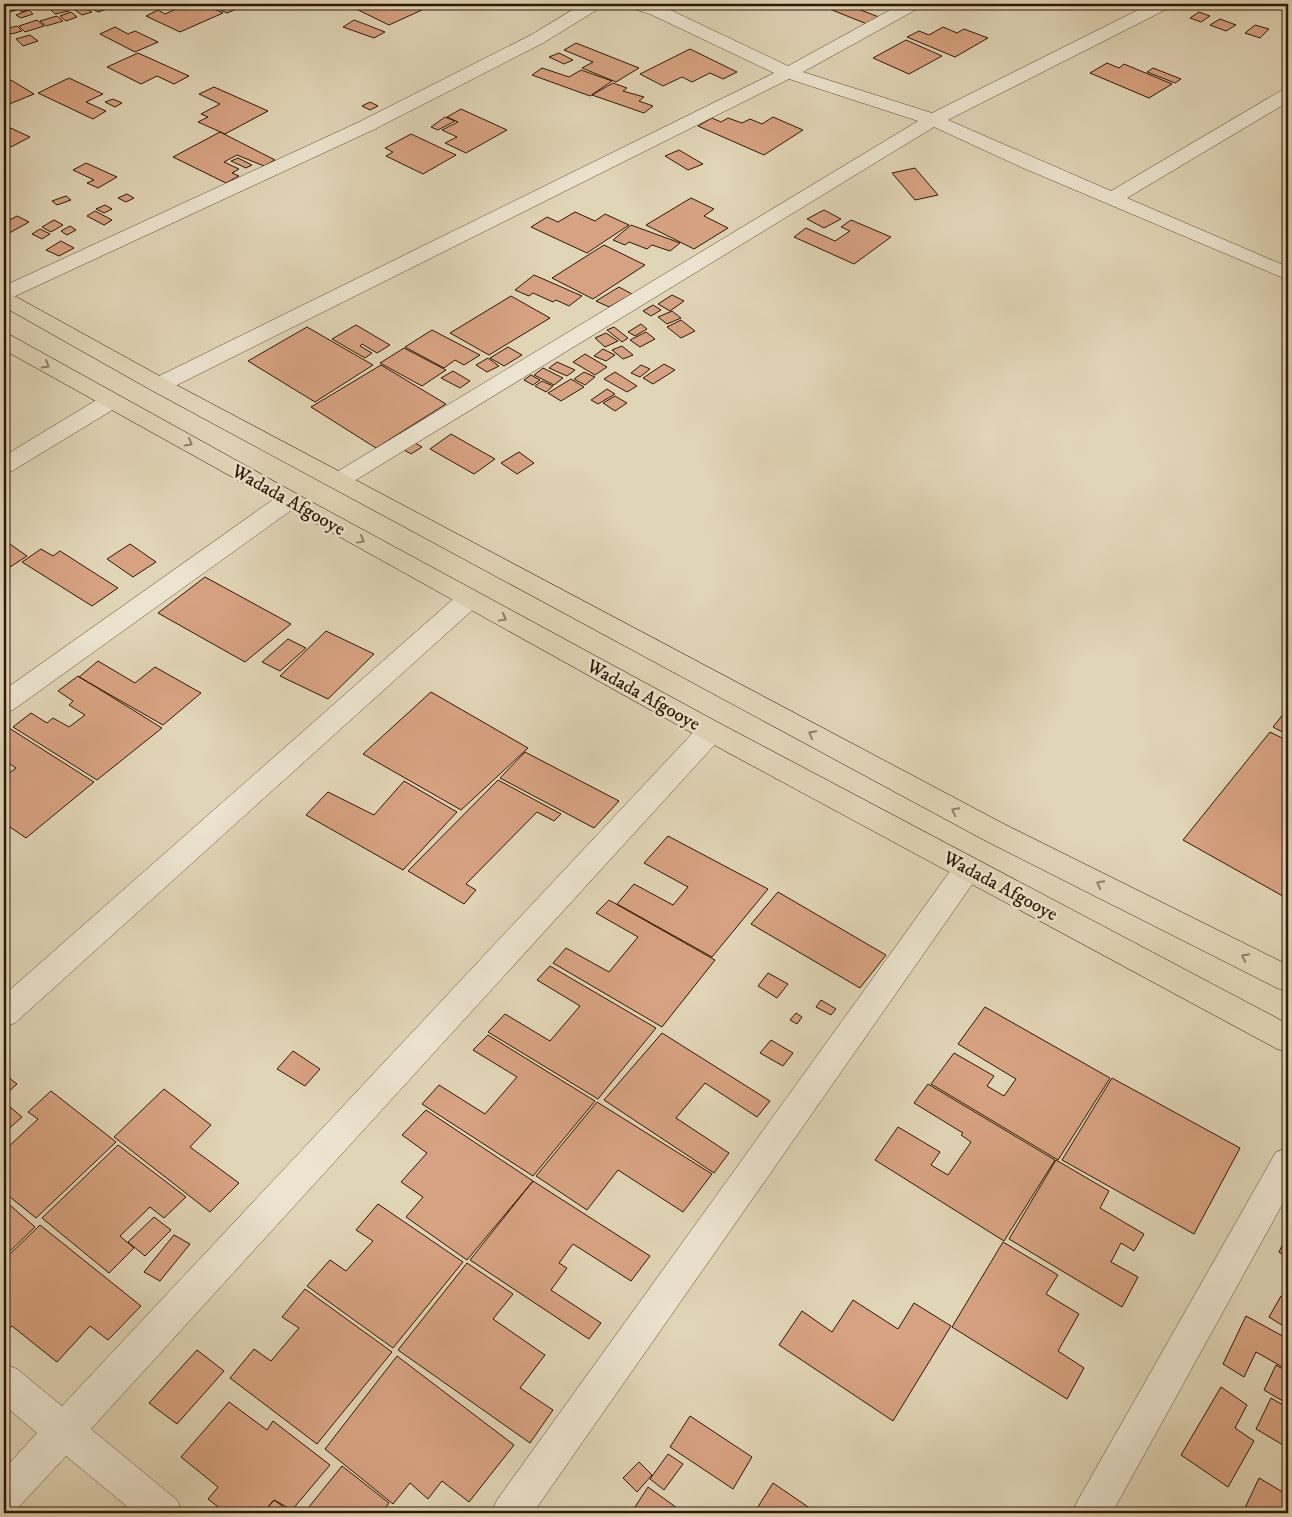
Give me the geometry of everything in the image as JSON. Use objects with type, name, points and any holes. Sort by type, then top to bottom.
[{"type":"highway","name":"Wadada Afgooye","points":[[4,296],[159,385],[994,832],[1288,979]]},
{"type":"highway","name":"Wadada Afgooye","points":[[4,341],[289,500],[711,731],[1288,1039]]},
{"type":"street","points":[[4,296],[366,126],[537,39],[594,4]]},
{"type":"street","points":[[636,4],[656,10],[788,73],[933,120],[1030,164],[1114,198],[1288,274]]},
{"type":"street","points":[[159,385],[788,73],[913,4]]},
{"type":"street","points":[[338,481],[933,120],[1164,4]]},
{"type":"street","points":[[1114,198],[1288,94]]},
{"type":"street","points":[[1267,107],[1288,116]]},
{"type":"street","points":[[4,466],[110,401]]},
{"type":"street","points":[[4,703],[289,500]]},
{"type":"street","points":[[4,1014],[470,599]]},
{"type":"street","points":[[4,1496],[711,731]]},
{"type":"street","points":[[510,1513],[968,868]]},
{"type":"street","points":[[1091,1513],[1288,1163]]},
{"type":"street","points":[[4,1382],[164,1513]]},
{"type":"building","points":[[12,4],[17,10],[5,13],[4,6]]},
{"type":"building","points":[[19,4],[31,4],[36,7],[22,12],[18,9],[23,7]]},
{"type":"building","points":[[103,4],[110,8],[98,12],[91,8]]},
{"type":"building","points":[[179,4],[204,4],[223,13],[180,32],[146,16],[158,10],[165,14],[183,6]]},
{"type":"building","points":[[208,4],[248,4],[227,13]]},
{"type":"building","points":[[346,4],[413,4],[424,9],[389,25]]},
{"type":"building","points":[[817,4],[868,4],[858,9],[879,17],[867,24]]},
{"type":"building","points":[[1228,4],[1255,4],[1245,10]]},
{"type":"building","points":[[64,5],[69,11],[55,14],[50,9]]},
{"type":"building","points":[[84,7],[92,12],[82,15],[75,10]]},
{"type":"building","points":[[29,10],[33,14],[21,18],[16,15]]},
{"type":"building","points":[[71,12],[77,17],[66,21],[60,16]]},
{"type":"building","points":[[1199,12],[1210,16],[1201,22],[1190,18]]},
{"type":"building","points":[[57,16],[63,21],[46,26],[40,21]]},
{"type":"building","points":[[1220,19],[1236,25],[1226,31],[1210,25]]},
{"type":"building","points":[[37,20],[44,26],[25,32],[19,26]]},
{"type":"building","points":[[354,20],[385,32],[374,38],[343,27]]},
{"type":"building","points":[[1255,25],[1269,29],[1260,38],[1245,33]]},
{"type":"building","points":[[17,26],[22,31],[11,34],[5,29]]},
{"type":"building","points":[[115,27],[128,34],[135,31],[158,42],[135,52],[100,34]]},
{"type":"building","points":[[943,27],[957,33],[964,29],[988,38],[955,57],[907,37],[919,31],[929,35]]},
{"type":"building","points":[[30,35],[38,41],[23,46],[16,39]]},
{"type":"building","points":[[906,40],[942,56],[909,74],[873,58]]},
{"type":"building","points":[[576,43],[639,68],[616,82],[582,68],[593,62],[564,50]]},
{"type":"building","points":[[690,49],[737,72],[723,79],[710,73],[692,82],[682,77],[663,86],[640,74]]},
{"type":"building","points":[[138,53],[189,76],[174,84],[157,76],[141,84],[107,67]]},
{"type":"building","points":[[559,53],[573,60],[564,64],[549,57]]},
{"type":"building","points":[[1107,63],[1119,68],[1124,64],[1172,84],[1149,98],[1090,73]]},
{"type":"building","points":[[542,68],[569,77],[581,70],[612,81],[590,96],[532,75]]},
{"type":"building","points":[[1153,68],[1181,79],[1175,83],[1147,72]]},
{"type":"building","points":[[69,78],[103,94],[86,102],[106,111],[93,119],[38,93]]},
{"type":"building","points":[[11,80],[34,94],[7,105],[4,102],[4,84]]},
{"type":"building","points":[[613,83],[627,88],[623,91],[644,97],[639,101],[653,106],[644,113],[592,95]]},
{"type":"building","points":[[214,87],[268,111],[225,134],[198,122],[208,117],[201,114],[220,104],[199,94]]},
{"type":"building","points":[[113,99],[122,103],[115,107],[105,102]]},
{"type":"building","points":[[370,102],[378,106],[370,110],[362,106]]},
{"type":"building","points":[[461,109],[507,130],[466,153],[445,143],[457,137],[442,130],[458,122],[447,117]]},
{"type":"building","points":[[445,117],[455,121],[438,130],[431,127]]},
{"type":"building","points":[[773,117],[803,130],[764,155],[698,126],[712,118],[721,122],[728,118],[742,123],[750,119],[762,124]]},
{"type":"building","points":[[4,125],[30,137],[11,147],[4,143]]},
{"type":"building","points":[[220,132],[275,160],[264,166],[237,155],[224,162],[239,169],[232,173],[239,176],[226,183],[173,157]]},
{"type":"building","points":[[411,134],[456,155],[423,174],[386,156],[393,152],[385,148]]},
{"type":"building","points":[[679,150],[703,164],[688,170],[665,156]]},
{"type":"building","points":[[238,158],[252,165],[246,168],[231,161]]},
{"type":"building","points":[[86,163],[117,177],[98,188],[87,183],[94,180],[73,170]]},
{"type":"building","points":[[915,168],[938,195],[915,200],[892,173]]},
{"type":"building","points":[[127,194],[134,198],[126,202],[118,198]]},
{"type":"building","points":[[66,196],[71,200],[57,205],[52,201]]},
{"type":"building","points":[[691,198],[714,209],[704,216],[728,228],[694,249],[646,225]]},
{"type":"building","points":[[105,205],[112,209],[104,213],[96,209]]},
{"type":"building","points":[[824,210],[841,219],[824,228],[807,219]]},
{"type":"building","points":[[95,211],[112,220],[104,225],[87,216]]},
{"type":"building","points":[[575,212],[595,221],[605,214],[629,225],[587,253],[531,227],[547,217],[558,222]]},
{"type":"building","points":[[17,216],[29,222],[4,236],[4,223]]},
{"type":"building","points":[[54,220],[63,225],[51,232],[42,227]]},
{"type":"building","points":[[851,220],[891,237],[854,264],[794,237],[806,228],[835,241],[850,231],[841,227]]},
{"type":"building","points":[[631,225],[680,243],[670,251],[652,245],[647,249],[629,242],[625,245],[613,240]]},
{"type":"building","points":[[70,226],[76,230],[67,235],[61,231]]},
{"type":"building","points":[[40,229],[50,234],[42,239],[32,234]]},
{"type":"building","points":[[61,241],[74,248],[59,256],[46,250]]},
{"type":"building","points":[[604,245],[645,265],[593,299],[552,278]]},
{"type":"building","points":[[534,275],[582,296],[569,306],[556,300],[553,302],[533,293],[529,296],[515,290]]},
{"type":"building","points":[[619,287],[632,294],[609,307],[596,301]]},
{"type":"building","points":[[672,295],[684,301],[670,311],[658,304]]},
{"type":"building","points":[[511,296],[550,318],[489,355],[450,333]]},
{"type":"building","points":[[653,305],[661,310],[651,316],[643,311]]},
{"type":"building","points":[[672,311],[681,318],[667,324],[658,317]]},
{"type":"building","points":[[681,320],[695,331],[681,338],[667,327]]},
{"type":"building","points":[[641,324],[647,329],[635,336],[628,332]]},
{"type":"building","points":[[356,325],[390,345],[377,353],[362,344],[360,346],[372,353],[365,358],[332,339]]},
{"type":"building","points":[[307,327],[373,365],[315,402],[248,361]]},
{"type":"building","points":[[614,327],[628,338],[622,342],[607,330]]},
{"type":"building","points":[[432,330],[480,355],[464,365],[455,360],[444,368],[405,347]]},
{"type":"building","points":[[646,332],[655,339],[640,347],[630,340]]},
{"type":"building","points":[[606,333],[618,341],[605,347],[595,338]]},
{"type":"building","points":[[622,346],[633,355],[623,359],[612,350]]},
{"type":"building","points":[[508,347],[522,355],[504,366],[490,358]]},
{"type":"building","points":[[404,348],[446,370],[422,386],[380,363]]},
{"type":"building","points":[[603,349],[615,355],[606,361],[594,356]]},
{"type":"building","points":[[585,354],[607,367],[595,375],[573,362]]},
{"type":"building","points":[[488,358],[499,366],[487,372],[476,365]]},
{"type":"building","points":[[557,362],[575,370],[567,376],[549,368]]},
{"type":"building","points":[[664,364],[675,370],[653,384],[643,378]]},
{"type":"building","points":[[381,365],[446,404],[376,448],[311,407]]},
{"type":"building","points":[[641,365],[650,369],[640,377],[631,373]]},
{"type":"building","points":[[543,368],[563,378],[554,385],[534,375]]},
{"type":"building","points":[[453,371],[470,381],[460,388],[441,378]]},
{"type":"building","points":[[584,372],[595,377],[585,385],[574,379]]},
{"type":"building","points":[[615,372],[637,386],[627,392],[604,379]]},
{"type":"building","points":[[531,375],[540,380],[533,385],[524,380]]},
{"type":"building","points":[[571,379],[584,387],[561,401],[548,393]]},
{"type":"building","points":[[542,381],[553,386],[546,392],[535,386]]},
{"type":"building","points":[[607,389],[615,394],[598,404],[591,400]]},
{"type":"building","points":[[615,396],[627,403],[615,411],[603,403]]},
{"type":"building","points":[[451,434],[495,459],[474,474],[430,449]]},
{"type":"building","points":[[415,443],[422,447],[411,454],[404,450]]},
{"type":"building","points":[[519,452],[534,463],[517,474],[501,463]]},
{"type":"building","points":[[4,540],[27,556],[4,571]]},
{"type":"building","points":[[130,544],[156,562],[133,577],[107,559]]},
{"type":"building","points":[[41,549],[53,556],[60,551],[118,588],[92,606],[22,562]]},
{"type":"building","points":[[205,577],[291,624],[245,662],[158,613]]},
{"type":"building","points":[[326,631],[374,654],[328,699],[280,676]]},
{"type":"building","points":[[288,639],[306,648],[280,671],[262,662]]},
{"type":"building","points":[[98,661],[135,683],[155,667],[201,693],[163,725],[79,677]]},
{"type":"building","points":[[78,676],[162,728],[97,780],[13,727],[31,713],[47,723],[53,718],[69,727],[85,715],[69,705],[73,701],[58,691]]},
{"type":"building","points":[[431,692],[528,748],[461,810],[363,754]]},
{"type":"building","points":[[1288,708],[1288,735],[1273,727]]},
{"type":"building","points":[[9,728],[94,782],[26,838],[4,823],[4,777],[16,768],[4,760],[4,732]]},
{"type":"building","points":[[1270,732],[1288,741],[1288,899],[1183,840]]},
{"type":"building","points":[[525,752],[619,801],[594,828],[500,778]]},
{"type":"building","points":[[498,780],[561,814],[554,821],[537,812],[466,884],[476,890],[464,904],[408,871]]},
{"type":"building","points":[[404,781],[457,812],[403,870],[306,815],[328,792],[374,815]]},
{"type":"building","points":[[668,836],[768,889],[712,957],[617,904],[634,884],[673,905],[688,887],[644,863]]},
{"type":"building","points":[[778,892],[886,955],[860,988],[751,924]]},
{"type":"building","points":[[609,900],[715,960],[662,1027],[553,963],[566,948],[609,972],[638,937],[596,913]]},
{"type":"building","points":[[550,966],[656,1028],[598,1099],[488,1032],[505,1014],[550,1041],[580,1006],[537,980]]},
{"type":"building","points":[[768,973],[788,984],[777,998],[758,986]]},
{"type":"building","points":[[821,1000],[836,1009],[831,1015],[816,1007]]},
{"type":"building","points":[[985,1007],[1110,1078],[1058,1160],[931,1084],[954,1053],[994,1076],[987,1086],[1004,1096],[1016,1079],[958,1044]]},
{"type":"building","points":[[796,1013],[802,1017],[797,1024],[790,1020]]},
{"type":"building","points":[[662,1033],[770,1101],[757,1117],[705,1083],[676,1118],[729,1153],[714,1173],[604,1100]]},
{"type":"building","points":[[488,1035],[595,1101],[533,1176],[422,1104],[439,1085],[485,1114],[517,1077],[473,1050]]},
{"type":"building","points":[[771,1040],[793,1053],[783,1066],[760,1053]]},
{"type":"building","points":[[293,1051],[320,1069],[305,1086],[277,1069]]},
{"type":"building","points":[[4,1074],[17,1084],[4,1096]]},
{"type":"building","points":[[1112,1078],[1240,1148],[1194,1234],[1062,1160]]},
{"type":"building","points":[[928,1084],[1055,1160],[1004,1241],[875,1160],[898,1127],[940,1152],[931,1165],[948,1175],[971,1142],[961,1135],[963,1133],[914,1103]]},
{"type":"building","points":[[164,1089],[211,1125],[190,1147],[239,1183],[210,1212],[114,1137]]},
{"type":"building","points":[[51,1091],[116,1142],[36,1218],[4,1192],[4,1147],[6,1149],[38,1119],[28,1112]]},
{"type":"building","points":[[4,1102],[22,1117],[4,1133]]},
{"type":"building","points":[[597,1102],[712,1174],[683,1212],[618,1170],[587,1210],[536,1176]]},
{"type":"building","points":[[426,1110],[533,1181],[467,1260],[406,1217],[423,1197],[401,1182],[427,1153],[402,1135]]},
{"type":"building","points":[[118,1145],[186,1197],[164,1218],[150,1207],[120,1236],[134,1248],[109,1273],[42,1218]]},
{"type":"building","points":[[1056,1160],[1109,1191],[1100,1208],[1144,1234],[1134,1251],[1121,1243],[1111,1262],[1138,1277],[1122,1307],[1009,1239]]},
{"type":"building","points":[[533,1181],[650,1256],[631,1281],[573,1244],[559,1263],[567,1268],[551,1290],[601,1323],[589,1339],[470,1260]]},
{"type":"building","points":[[4,1200],[35,1227],[4,1257]]},
{"type":"building","points":[[378,1204],[463,1262],[393,1348],[307,1286],[330,1260],[346,1271],[373,1241],[356,1230]]},
{"type":"building","points":[[154,1217],[171,1230],[145,1256],[128,1242]]},
{"type":"building","points":[[40,1225],[141,1306],[108,1340],[90,1326],[57,1362],[12,1326],[4,1334],[4,1260]]},
{"type":"building","points":[[1288,1233],[1288,1258],[1279,1252]]},
{"type":"building","points":[[174,1235],[190,1244],[160,1281],[144,1272]]},
{"type":"building","points":[[1003,1242],[1058,1275],[1046,1294],[1079,1314],[1058,1351],[1084,1368],[1067,1399],[952,1327]]},
{"type":"building","points":[[467,1263],[513,1294],[493,1319],[545,1355],[520,1388],[553,1410],[530,1443],[398,1350]]},
{"type":"building","points":[[305,1289],[392,1352],[317,1444],[230,1378],[254,1349],[271,1361],[299,1328],[282,1317]]},
{"type":"building","points":[[1281,1296],[1288,1300],[1288,1329],[1269,1317]]},
{"type":"building","points":[[853,1300],[898,1329],[914,1303],[951,1326],[893,1421],[779,1345],[802,1311],[832,1332]]},
{"type":"building","points":[[1246,1316],[1288,1339],[1288,1370],[1256,1352],[1244,1377],[1223,1364]]},
{"type":"building","points":[[197,1350],[224,1371],[177,1424],[149,1403]]},
{"type":"building","points":[[397,1356],[514,1445],[469,1502],[442,1481],[428,1499],[410,1483],[393,1504],[325,1449]]},
{"type":"building","points":[[1276,1365],[1288,1372],[1288,1404],[1264,1390]]},
{"type":"building","points":[[1221,1387],[1247,1405],[1235,1428],[1254,1441],[1228,1487],[1181,1455]]},
{"type":"building","points":[[1271,1398],[1288,1408],[1288,1448],[1256,1429]]},
{"type":"building","points":[[229,1402],[267,1430],[273,1421],[330,1465],[292,1510],[274,1500],[263,1513],[226,1513],[208,1499],[218,1487],[181,1457]]},
{"type":"building","points":[[690,1416],[752,1457],[733,1489],[670,1447]]},
{"type":"building","points":[[668,1454],[683,1464],[664,1490],[650,1479]]},
{"type":"building","points":[[639,1462],[652,1475],[637,1492],[623,1478]]},
{"type":"building","points":[[342,1466],[389,1503],[382,1513],[304,1513]]},
{"type":"building","points":[[1259,1478],[1286,1494],[1288,1489],[1288,1513],[1250,1513],[1244,1510]]},
{"type":"building","points":[[773,1483],[817,1513],[754,1513]]},
{"type":"building","points":[[648,1487],[684,1513],[631,1513]]},
{"type":"building","points":[[274,1500],[292,1513],[263,1513]]}]
